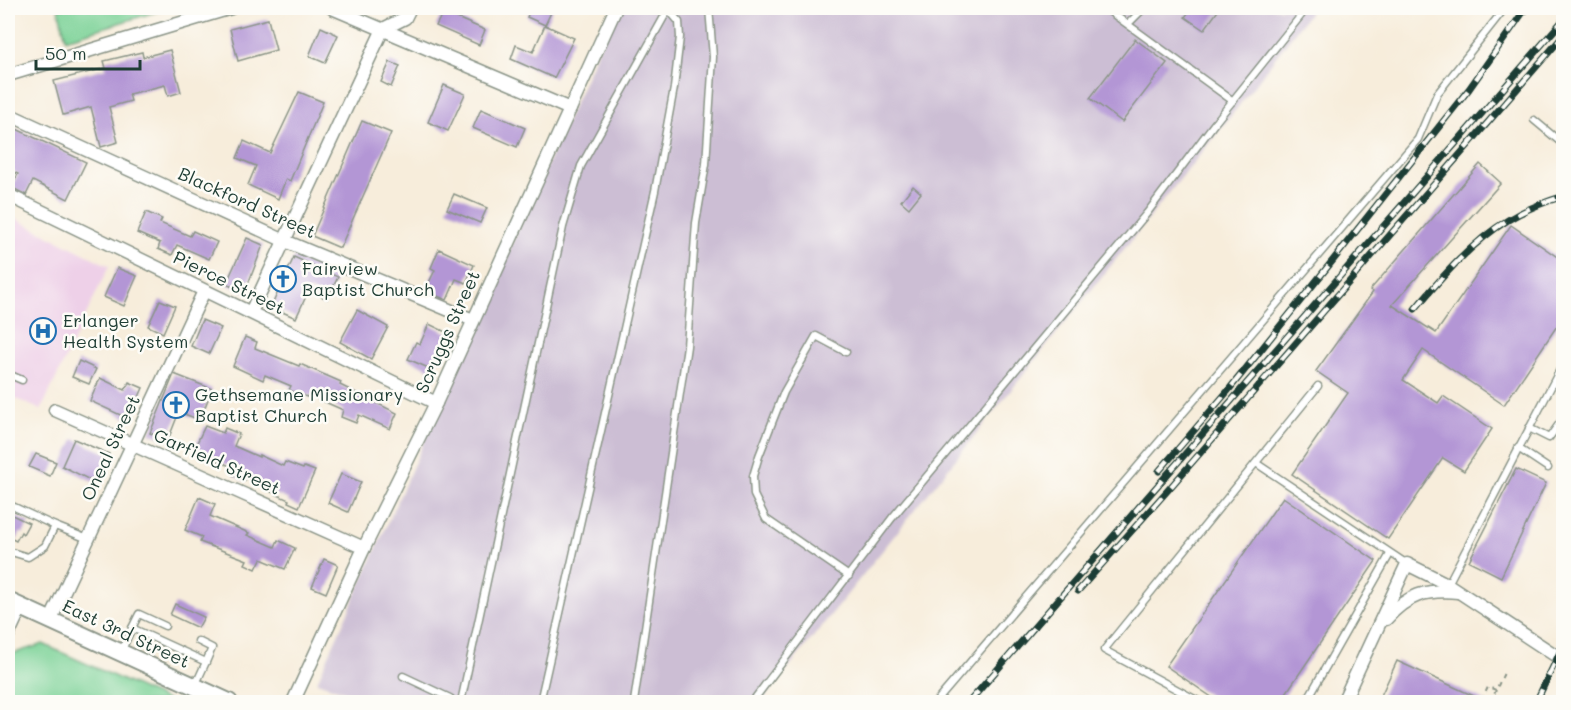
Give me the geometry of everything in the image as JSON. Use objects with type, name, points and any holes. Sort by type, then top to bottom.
[{"type":"main road","name":"East 3rd Street","points":[[14,604],[228,702]]},
{"type":"street","points":[[8,75],[231,8]]},
{"type":"street","points":[[332,8],[570,109]]},
{"type":"street","points":[[251,312],[383,29],[405,18],[410,8]]},
{"type":"street","name":"Scruggs Street","points":[[293,702],[364,548],[436,403],[616,8]]},
{"type":"street","name":"Blackford Street","points":[[8,114],[285,241],[473,320]]},
{"type":"street","name":"Pierce Street","points":[[8,195],[436,403]]},
{"type":"street","name":"Oneal Street","points":[[50,621],[204,291]]},
{"type":"street","name":"Garfield Street","points":[[55,410],[364,548]]},
{"type":"street","points":[[1343,702],[1407,564],[1448,585],[1563,661]]},
{"type":"street","points":[[1372,640],[1397,607],[1411,598],[1431,591],[1459,592]]},
{"type":"street","points":[[8,635],[14,604]]},
{"type":"lane","points":[[461,702],[563,227],[581,166],[669,8],[679,22],[680,37],[666,134],[540,702]]},
{"type":"lane","points":[[634,702],[687,346],[696,223],[706,164],[713,57],[709,8]]},
{"type":"lane","points":[[1105,8],[1233,101]]},
{"type":"lane","points":[[1128,24],[1144,8]]},
{"type":"lane","points":[[752,702],[892,518],[1147,213],[1307,8]]},
{"type":"lane","points":[[936,702],[1418,139],[1437,94],[1505,8]]},
{"type":"lane","points":[[1534,120],[1563,145]]},
{"type":"lane","points":[[846,351],[816,336],[784,392],[759,456],[753,476],[753,485],[754,495],[766,519],[849,576]]},
{"type":"lane","points":[[1448,585],[1563,364]]},
{"type":"lane","points":[[8,374],[22,380]]},
{"type":"lane","points":[[1200,702],[1104,650],[1318,386]]},
{"type":"lane","points":[[1529,428],[1549,438],[1563,417]]},
{"type":"lane","points":[[1518,448],[1548,468]]},
{"type":"lane","points":[[1256,463],[1407,564]]},
{"type":"lane","points":[[8,504],[55,526],[88,538]]},
{"type":"lane","points":[[8,551],[28,557],[45,546],[55,526]]},
{"type":"lane","points":[[1306,702],[1390,554]]},
{"type":"lane","points":[[120,653],[140,614],[165,626]]},
{"type":"lane","points":[[132,628],[206,662]]},
{"type":"lane","points":[[194,687],[212,648],[198,641]]},
{"type":"lane","points":[[404,676],[454,702]]},
{"type":"path","points":[[1491,702],[1503,673]]},
{"type":"path","points":[[1482,700],[1488,687],[1496,690]]},
{"type":"shaded area","points":[[617,8],[1313,8],[1234,112],[761,702],[375,702],[317,682]]},
{"type":"shaded area","name":"Erlanger Health System","points":[[8,215],[109,266],[41,410],[8,395]]},
{"type":"green space","points":[[58,8],[169,8],[66,39]]},
{"type":"green space","points":[[43,644],[171,702],[8,702],[8,655]]},
{"type":"building","points":[[445,8],[462,8],[457,18],[485,30],[479,45],[436,26]]},
{"type":"building","points":[[531,8],[553,8],[545,25],[527,17]]},
{"type":"building","points":[[1192,8],[1220,8],[1204,30],[1185,17]]},
{"type":"building","points":[[268,19],[276,50],[238,61],[230,29]]},
{"type":"building","points":[[545,25],[574,38],[554,78],[511,59],[516,45],[533,52]]},
{"type":"building","points":[[321,27],[338,35],[325,63],[309,56]]},
{"type":"building","points":[[1135,39],[1167,63],[1122,122],[1090,98]]},
{"type":"building","points":[[170,50],[181,92],[168,96],[165,85],[129,94],[131,101],[109,107],[118,142],[101,147],[91,107],[63,115],[54,81],[106,68],[104,61],[142,52],[143,57]]},
{"type":"building","points":[[390,62],[400,66],[391,87],[381,82]]},
{"type":"building","points":[[444,85],[465,94],[448,131],[428,122]]},
{"type":"building","points":[[299,92],[323,102],[290,181],[286,179],[278,199],[248,185],[256,166],[237,158],[244,141],[270,153]]},
{"type":"building","points":[[481,109],[525,128],[517,147],[473,128]]},
{"type":"building","points":[[362,121],[391,133],[340,248],[312,236]]},
{"type":"building","points":[[8,125],[86,162],[68,199],[33,181],[26,195],[11,187],[18,174],[8,169]]},
{"type":"building","points":[[1480,164],[1501,183],[1392,305],[1436,333],[1511,225],[1563,261],[1563,317],[1504,405],[1423,350],[1403,380],[1438,403],[1443,396],[1492,429],[1464,471],[1443,458],[1388,539],[1292,474],[1348,393],[1316,371],[1373,292],[1370,290]]},
{"type":"building","points":[[913,186],[921,193],[909,208],[901,201]]},
{"type":"building","points":[[454,194],[487,208],[480,223],[447,209]]},
{"type":"building","points":[[146,212],[162,219],[160,223],[190,236],[193,231],[217,242],[209,259],[177,245],[172,255],[158,249],[160,243],[137,233]]},
{"type":"building","points":[[247,238],[263,245],[245,292],[226,284]]},
{"type":"building","points":[[439,249],[474,265],[466,283],[456,279],[447,300],[425,291],[435,270],[431,268]]},
{"type":"building","points":[[294,257],[338,277],[327,299],[309,290],[296,318],[271,307]]},
{"type":"building","points":[[117,268],[137,276],[124,306],[104,297]]},
{"type":"building","points":[[160,300],[175,306],[163,333],[148,326]]},
{"type":"building","points":[[357,310],[388,327],[371,359],[340,342]]},
{"type":"building","points":[[202,320],[221,328],[209,354],[191,346]]},
{"type":"building","points":[[429,324],[450,334],[433,370],[408,359],[416,342],[420,344]]},
{"type":"building","points":[[245,337],[257,342],[255,348],[341,382],[340,385],[397,413],[390,429],[359,415],[356,423],[341,417],[343,410],[309,395],[307,397],[289,390],[291,386],[265,375],[263,380],[233,366]]},
{"type":"building","points":[[79,361],[96,369],[89,384],[72,377]]},
{"type":"building","points":[[174,374],[212,389],[200,420],[179,412],[168,440],[150,433]]},
{"type":"building","points":[[100,378],[125,390],[129,382],[143,388],[129,419],[90,401]]},
{"type":"building","points":[[205,426],[223,433],[225,428],[239,434],[234,446],[259,457],[259,455],[283,466],[285,462],[315,471],[299,507],[271,492],[273,488],[246,477],[245,481],[233,475],[236,469],[194,449]]},
{"type":"building","points":[[74,439],[109,454],[96,483],[62,466]]},
{"type":"building","points":[[36,454],[56,462],[50,476],[29,467]]},
{"type":"building","points":[[1516,469],[1546,483],[1501,577],[1469,561]]},
{"type":"building","points":[[341,474],[361,482],[348,512],[328,503]]},
{"type":"building","points":[[199,497],[215,504],[210,516],[275,547],[278,540],[295,548],[285,569],[261,559],[256,569],[245,564],[247,560],[200,542],[202,537],[185,530]]},
{"type":"building","points":[[1283,497],[1376,561],[1280,702],[1219,702],[1166,666]]},
{"type":"building","points":[[8,513],[29,523],[16,541],[8,537]]},
{"type":"building","points":[[324,559],[338,565],[326,593],[312,587]]},
{"type":"building","points":[[175,604],[204,617],[198,628],[170,615]]},
{"type":"building","points":[[1397,661],[1487,702],[1378,702]]},
{"type":"railway","points":[[1159,471],[1227,392],[1469,89],[1526,8]]},
{"type":"railway","points":[[969,702],[1564,19]]},
{"type":"railway","points":[[1078,591],[1564,35]]},
{"type":"railway","points":[[1415,309],[1458,261],[1495,229],[1528,209],[1564,196]]},
{"type":"railway","points":[[1536,702],[1564,644]]},
{"type":"place","name":"Fairview Baptist Church","points":[[283,279]]},
{"type":"place","name":"Erlanger Health System","points":[[43,331]]},
{"type":"place","name":"Gethsemane Missionary Baptist Church","points":[[176,405]]}]
